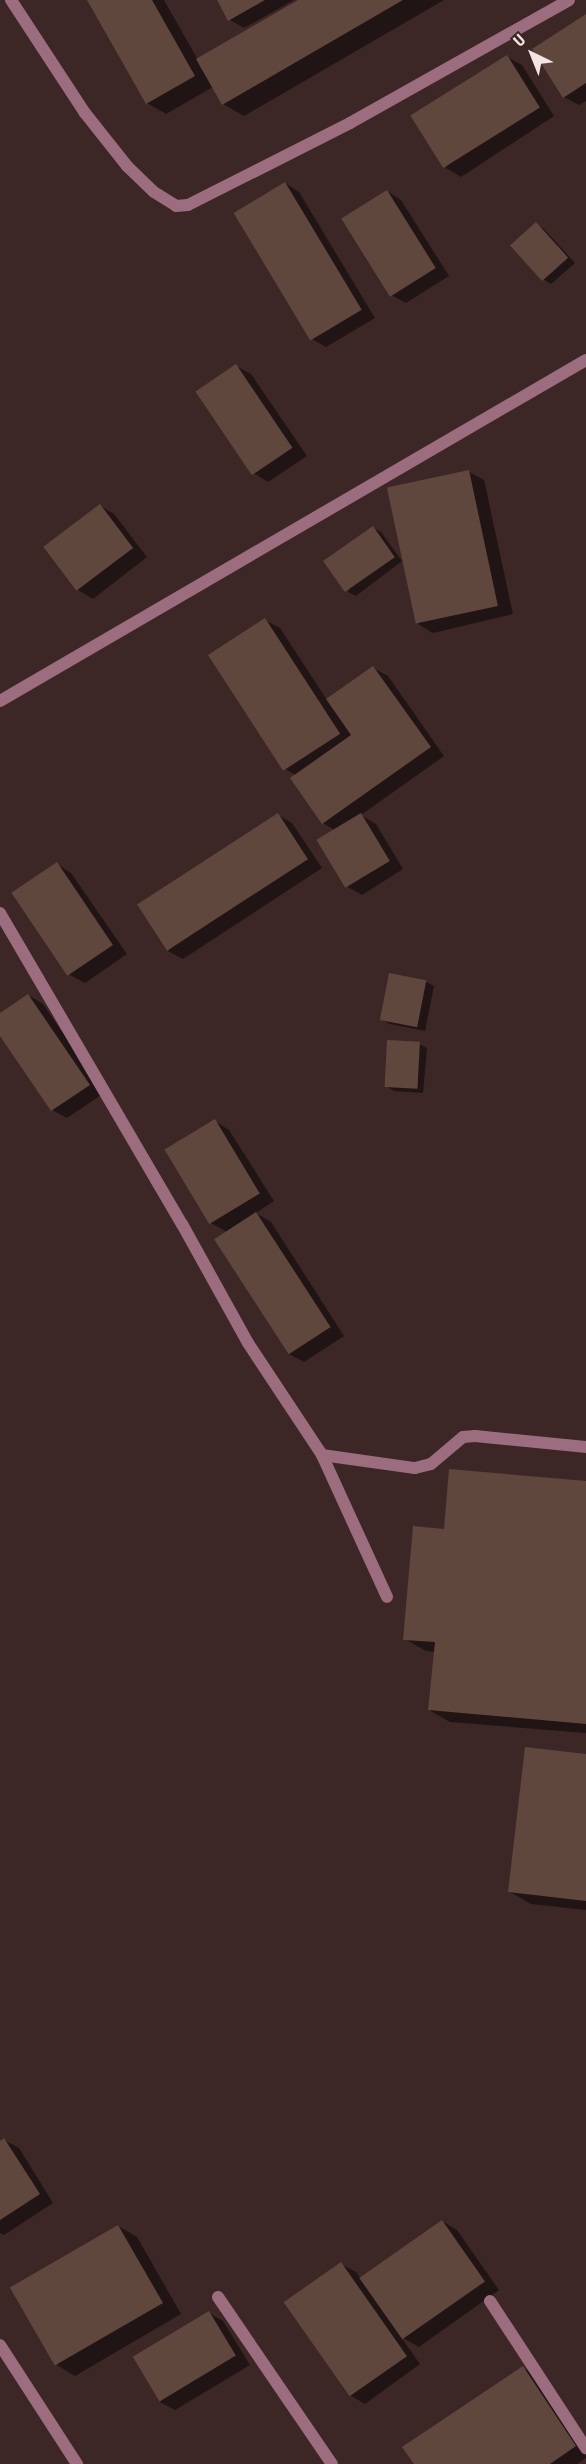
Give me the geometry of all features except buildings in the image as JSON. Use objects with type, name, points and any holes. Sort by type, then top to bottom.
[{"type":"street","points":[[11,0],[85,113],[127,166],[154,192],[176,206],[188,205],[350,123],[569,0]]},
{"type":"street","points":[[0,701],[586,360]]},
{"type":"street","points":[[0,913],[182,1224],[248,1342],[322,1455],[387,1597]]},
{"type":"street","points":[[322,1455],[416,1468],[431,1464],[463,1437],[475,1436],[586,1447]]},
{"type":"street","points":[[218,2297],[332,2464]]},
{"type":"street","points":[[490,2301],[586,2448]]},
{"type":"street","points":[[0,2345],[77,2464]]}]
